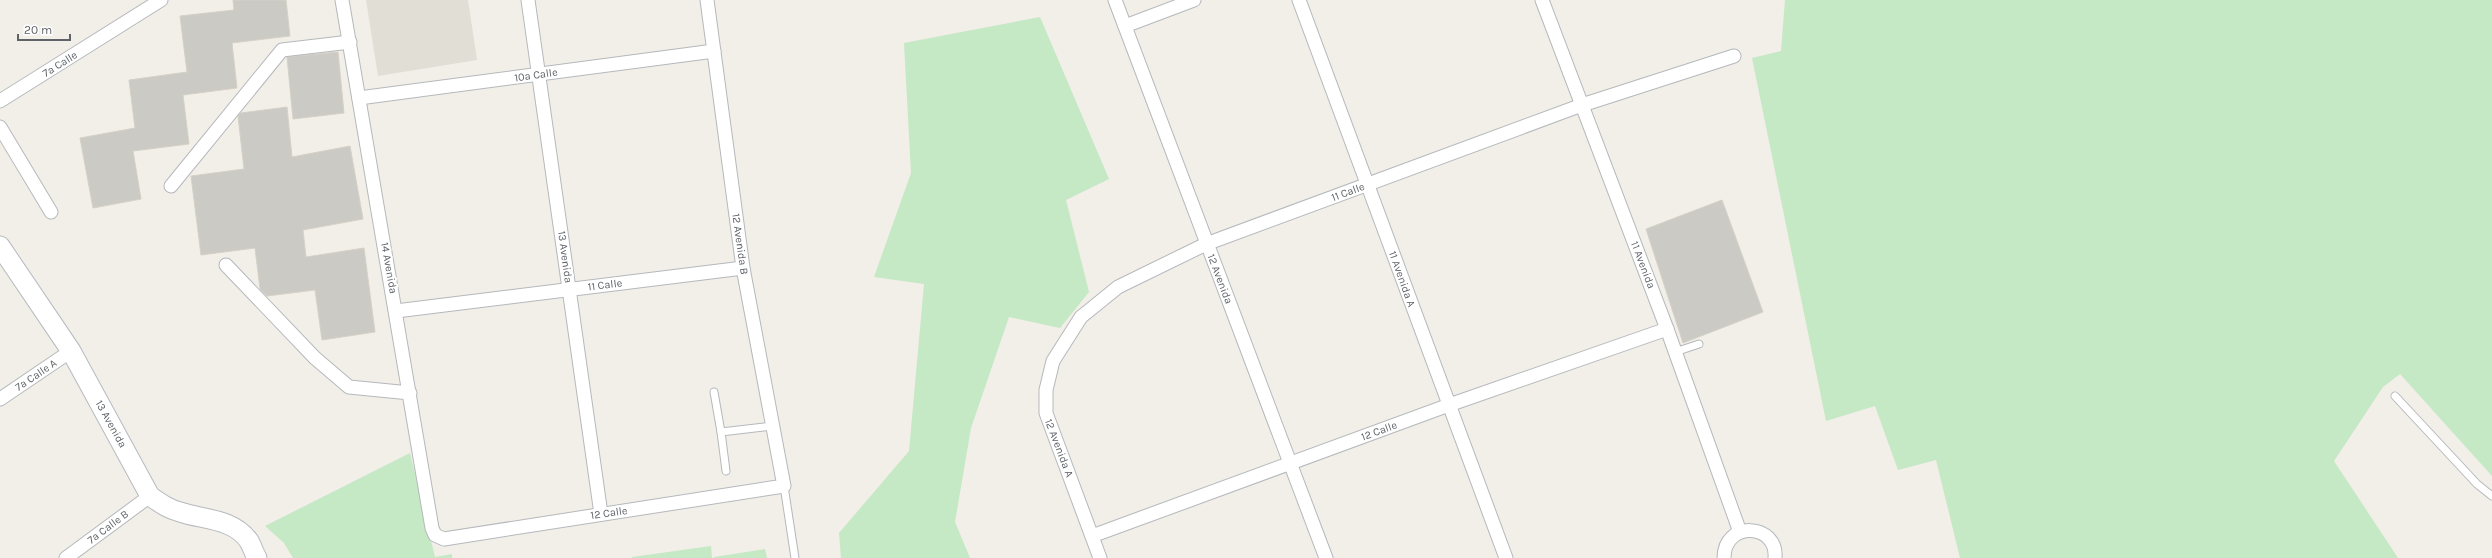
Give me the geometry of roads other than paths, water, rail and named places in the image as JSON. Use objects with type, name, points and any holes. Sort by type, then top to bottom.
[{"type":"street","name":"7a Calle","points":[[0,102],[161,0]]},
{"type":"street","name":"14 Avenida","points":[[342,0],[432,528],[435,535]]},
{"type":"street","name":"13 Avenida","points":[[528,0],[601,514]]},
{"type":"street","name":"12 Avenida B","points":[[707,0],[743,268],[784,486]]},
{"type":"street","name":"12 Avenida","points":[[1115,0],[1326,558]]},
{"type":"street","points":[[1124,26],[1194,0]]},
{"type":"street","name":"11 Avenida A","points":[[1299,0],[1506,558]]},
{"type":"street","name":"11 Avenida","points":[[1542,0],[1667,329],[1740,532]]},
{"type":"street","points":[[171,186],[282,50],[350,42]]},
{"type":"street","name":"10a Calle","points":[[359,98],[714,51]]},
{"type":"street","name":"11 Calle","points":[[1118,287],[1206,244],[1582,106],[1734,56]]},
{"type":"street","points":[[0,127],[51,212]]},
{"type":"street","name":"13 Avenida","points":[[0,246],[71,351],[150,496],[162,506],[180,513],[225,523],[236,529],[249,541],[257,558]]},
{"type":"street","points":[[226,265],[315,358],[349,387],[410,393]]},
{"type":"street","name":"11 Calle","points":[[396,311],[743,268]]},
{"type":"street","name":"12 Avenida A","points":[[1100,558],[1046,412],[1046,390],[1053,361],[1081,318],[1118,287]]},
{"type":"street","name":"12 Calle","points":[[1092,536],[1449,405],[1667,329]]},
{"type":"street","name":"7a Calle A","points":[[0,399],[71,351]]},
{"type":"street","name":"12 Calle","points":[[435,535],[444,539],[784,486]]},
{"type":"street","name":"7a Calle B","points":[[66,558],[150,496]]},
{"type":"street","points":[[1724,558],[1728,542],[1740,532],[1757,531],[1764,535],[1774,548],[1775,558]]},
{"type":"lane","points":[[1675,352],[1699,344]]},
{"type":"lane","points":[[714,392],[726,471]]},
{"type":"lane","points":[[2395,396],[2477,484],[2492,496]]},
{"type":"lane","points":[[721,432],[772,426]]},
{"type":"lane","points":[[784,486],[795,558]]}]
